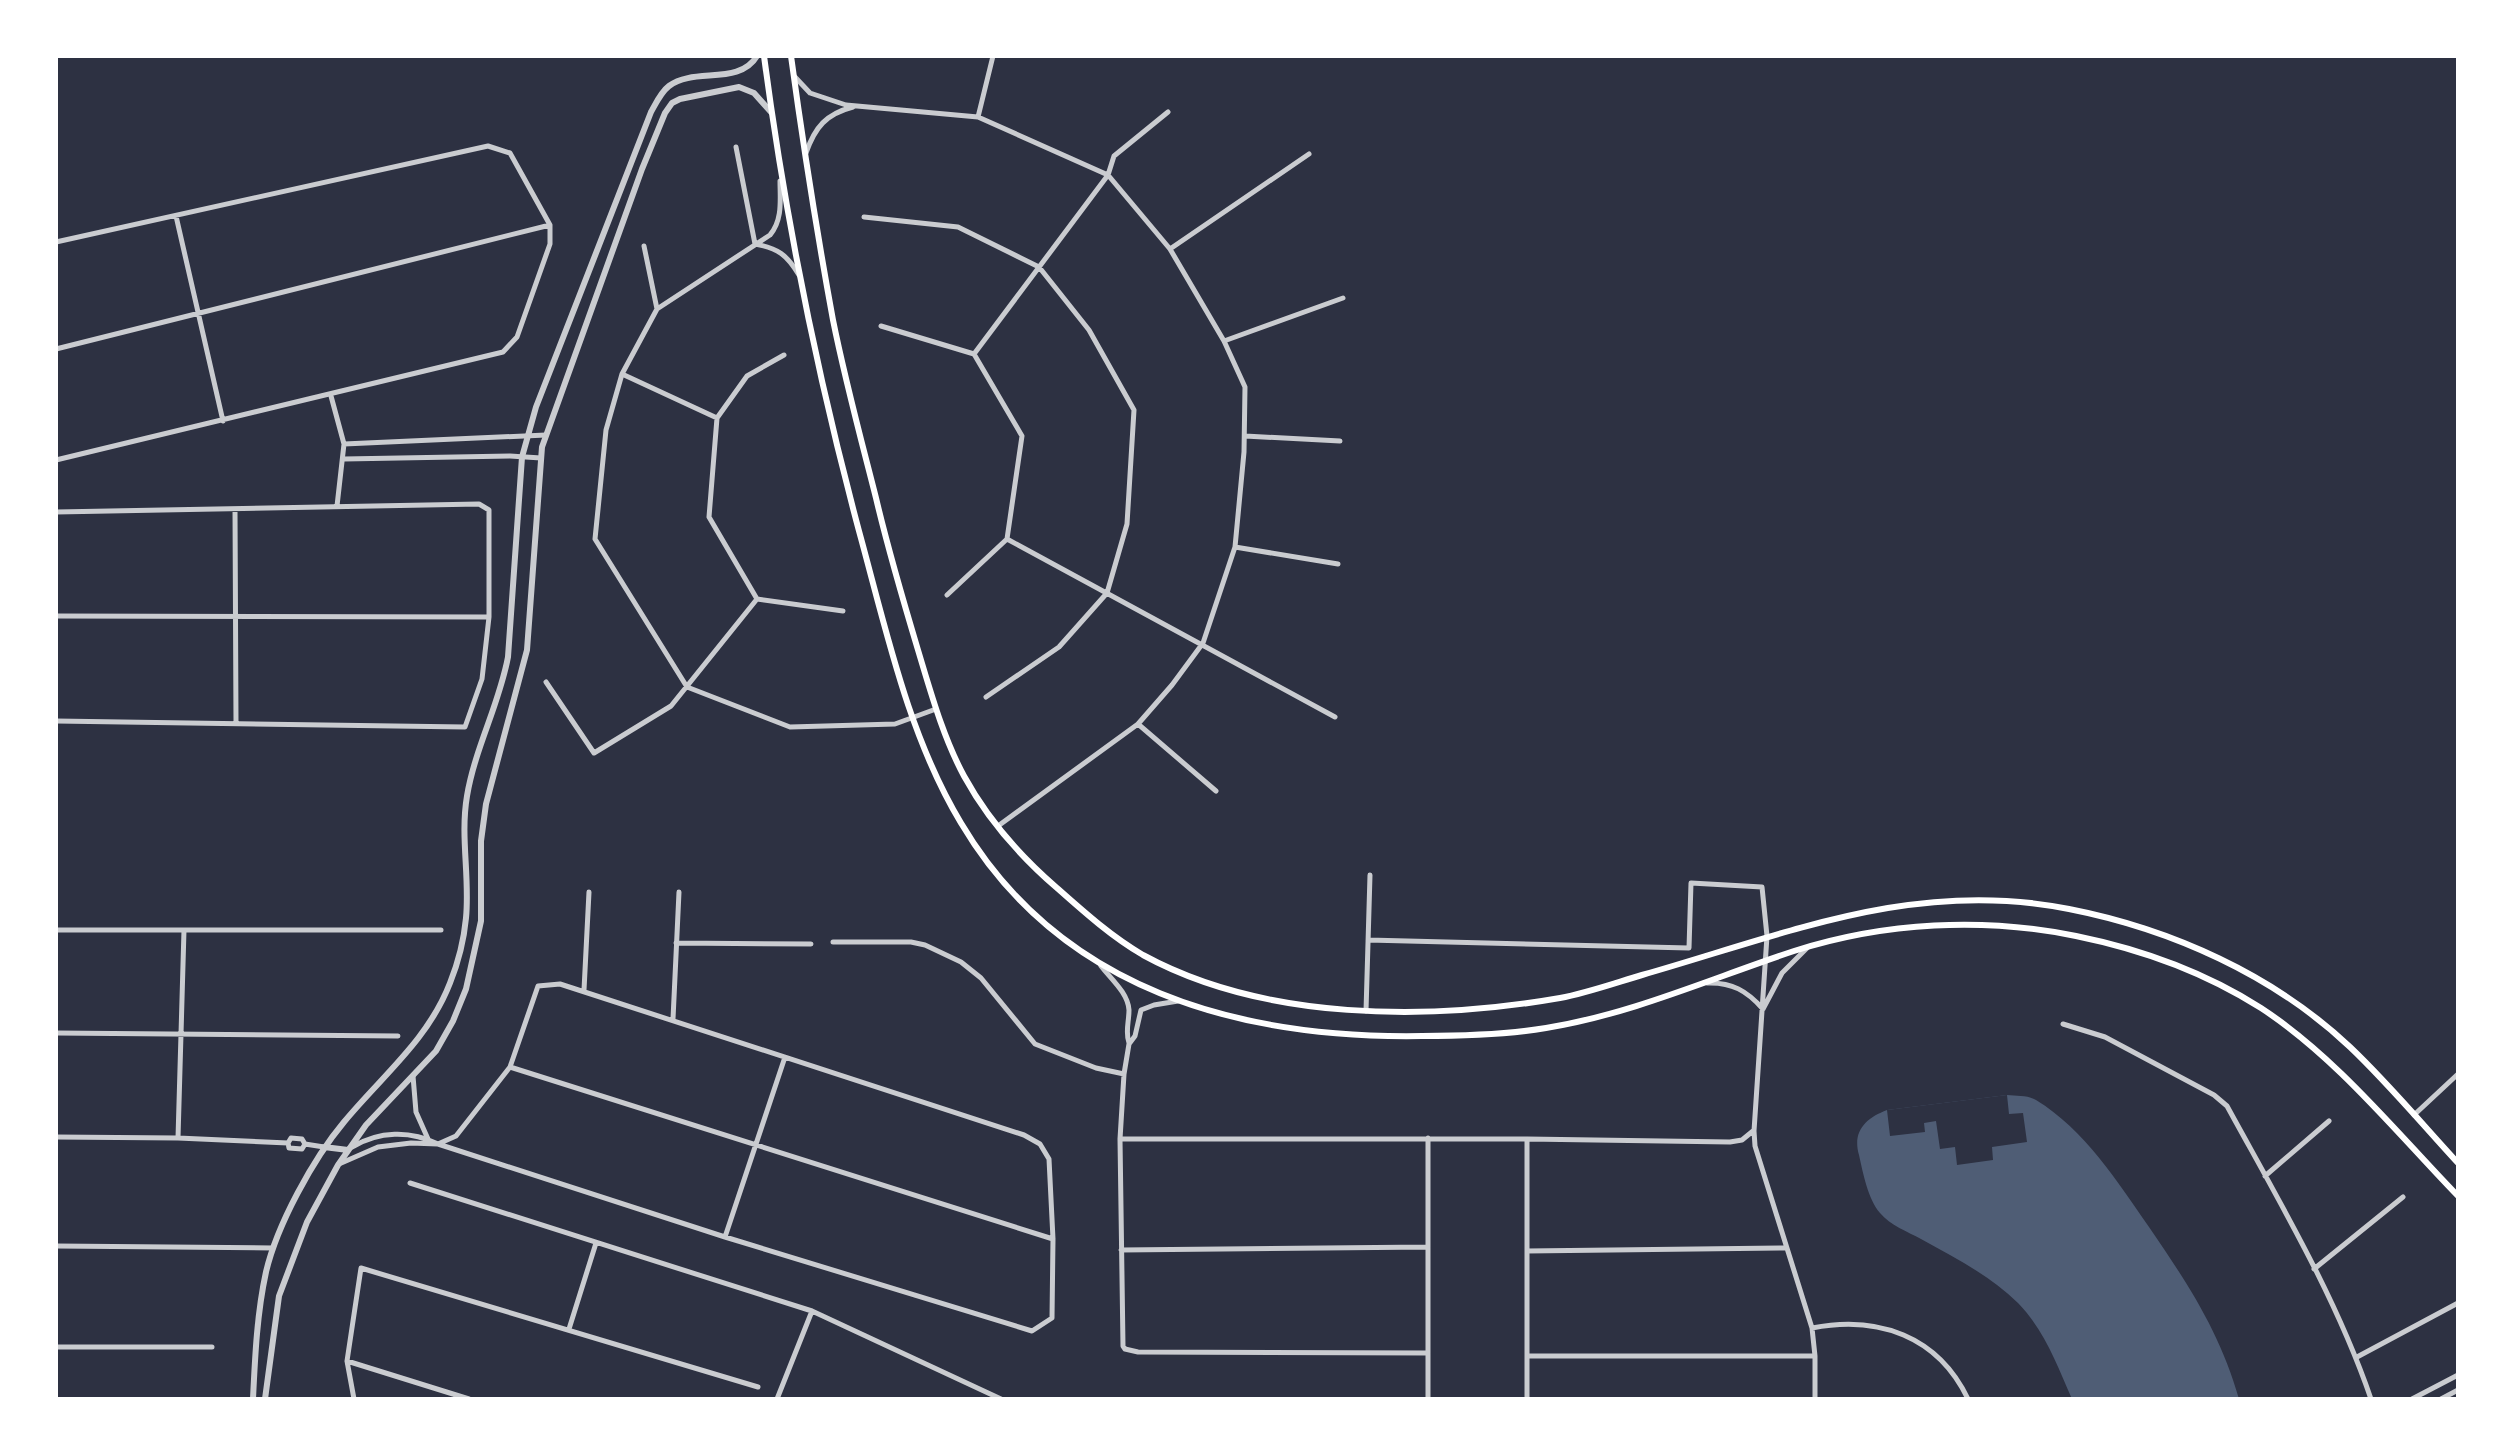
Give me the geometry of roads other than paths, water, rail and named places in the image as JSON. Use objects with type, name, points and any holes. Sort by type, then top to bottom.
[{"type":"main road","points":[[764,56],[781,172],[827,408],[877,596],[914,718],[943,789],[961,824],[985,859],[1043,921],[1101,966],[1178,1001],[1237,1018],[1307,1032],[1365,1037],[1450,1036],[1543,1029],[1601,1017],[1807,947],[1884,929],[1987,925],[2079,936],[2173,965],[2236,994],[2280,1022],[2343,1076],[2458,1196]]},
{"type":"main road","points":[[791,56],[834,326],[892,560],[936,709],[967,780],[998,826],[1051,883],[1118,939],[1196,979],[1314,1007],[1446,1012],[1564,997],[1767,936],[1844,915],[1900,904],[1942,900],[2019,902],[2067,908],[2123,922],[2179,942],[2230,965],[2285,996],[2351,1048],[2458,1163]]},
{"type":"street","points":[[253,1399],[263,1288],[273,1248],[324,1147],[422,1036],[444,995],[457,960],[466,918],[463,821],[466,799],[471,772],[503,681],[508,657],[522,457],[536,407],[657,102],[668,86],[744,69],[757,56]]},
{"type":"street","points":[[978,117],[993,56]]},
{"type":"street","points":[[794,75],[810,93],[858,106],[978,117],[1108,175],[1170,249],[1224,341],[1245,387],[1245,436],[1235,547],[1203,643],[1138,724],[998,826]]},
{"type":"street","points":[[265,1399],[279,1296],[307,1222],[338,1165],[366,1125],[436,1051],[466,989],[481,921],[481,841],[486,804],[527,650],[541,458],[546,435],[642,169],[668,107],[680,99],[739,87],[754,93],[771,112]]},
{"type":"street","points":[[806,155],[811,138],[822,122],[838,111],[858,106]]},
{"type":"street","points":[[974,354],[1108,175],[1114,156],[1168,112]]},
{"type":"street","points":[[56,242],[488,146],[510,153],[550,225],[550,244],[517,337],[503,352],[56,460]]},
{"type":"street","points":[[736,147],[755,244]]},
{"type":"street","points":[[1170,249],[1309,154]]},
{"type":"street","points":[[781,172],[780,213],[776,229],[657,309],[622,374],[606,430],[595,539],[687,687],[790,727],[885,725],[936,709]]},
{"type":"street","points":[[176,216],[223,421]]},
{"type":"street","points":[[864,217],[958,227],[1039,267],[1089,330],[1134,410],[1127,524],[1107,593],[1059,647],[986,697]]},
{"type":"street","points":[[56,349],[550,225]]},
{"type":"street","points":[[755,244],[773,247],[783,253],[800,277]]},
{"type":"street","points":[[644,246],[657,309]]},
{"type":"street","points":[[1224,341],[1343,298]]},
{"type":"street","points":[[881,326],[974,354],[1022,436],[1007,539],[947,595]]},
{"type":"street","points":[[757,599],[709,517],[717,418],[747,376],[784,355]]},
{"type":"street","points":[[622,374],[717,418]]},
{"type":"street","points":[[331,396],[344,444],[337,506]]},
{"type":"street","points":[[344,444],[546,435]]},
{"type":"street","points":[[1245,436],[1340,441]]},
{"type":"street","points":[[344,459],[541,458]]},
{"type":"street","points":[[56,512],[479,504],[489,510],[489,617],[482,679],[465,727],[56,721]]},
{"type":"street","points":[[235,509],[236,723]]},
{"type":"street","points":[[1007,539],[1335,717]]},
{"type":"street","points":[[1235,547],[1338,564]]},
{"type":"street","points":[[546,682],[594,753],[671,706],[757,599]]},
{"type":"street","points":[[757,599],[843,611]]},
{"type":"street","points":[[56,616],[489,617]]},
{"type":"street","points":[[1138,724],[1216,791]]},
{"type":"street","points":[[1366,1011],[1370,875]]},
{"type":"street","points":[[1368,940],[1689,948],[1691,883],[1762,887],[1767,936],[1755,1146],[1812,1328],[1815,1399]]},
{"type":"street","points":[[584,990],[589,892]]},
{"type":"street","points":[[673,1019],[679,892]]},
{"type":"street","points":[[56,930],[441,930]]},
{"type":"street","points":[[178,1138],[184,930]]},
{"type":"street","points":[[833,942],[911,942],[925,945],[961,962],[981,978],[1035,1044],[1096,1068],[1124,1074]]},
{"type":"street","points":[[676,943],[811,944]]},
{"type":"street","points":[[1763,1009],[1782,973],[1807,947]]},
{"type":"street","points":[[1101,966],[1126,1000],[1129,1044]]},
{"type":"street","points":[[56,1137],[178,1138],[288,1143],[289,1148],[302,1149],[305,1144],[348,1150],[364,1140],[388,1134],[429,1140],[438,1144],[725,1237],[1032,1331],[1052,1318],[1053,1239],[1049,1159],[1040,1144],[1024,1135],[560,984],[538,986],[510,1067],[456,1136],[438,1144],[390,1144],[367,1150],[338,1165]]},
{"type":"street","points":[[1697,985],[1734,985],[1763,1009]]},
{"type":"street","points":[[1178,1001],[1141,1010],[1135,1036],[1129,1044],[1124,1074],[1120,1139],[1123,1346],[1130,1352],[1428,1353]]},
{"type":"street","points":[[2063,1024],[2105,1037],[2222,1100],[2314,1269],[2357,1357],[2371,1399]]},
{"type":"street","points":[[56,1033],[398,1036]]},
{"type":"street","points":[[725,1237],[785,1057]]},
{"type":"street","points":[[510,1067],[1053,1239]]},
{"type":"street","points":[[416,1070],[412,1086],[416,1112],[429,1140]]},
{"type":"street","points":[[2414,1115],[2458,1074]]},
{"type":"street","points":[[2265,1176],[2329,1121]]},
{"type":"street","points":[[1120,1139],[1428,1138],[1730,1142],[1742,1140],[1754,1131]]},
{"type":"street","points":[[1428,1138],[1428,1399]]},
{"type":"street","points":[[1527,1139],[1527,1399]]},
{"type":"street","points":[[410,1183],[812,1311],[1001,1399]]},
{"type":"street","points":[[2314,1269],[2403,1197]]},
{"type":"street","points":[[569,1329],[596,1243]]},
{"type":"street","points":[[56,1246],[273,1248]]},
{"type":"street","points":[[1121,1250],[1428,1247]]},
{"type":"street","points":[[1527,1251],[1787,1248]]},
{"type":"street","points":[[354,1399],[347,1361],[361,1268],[758,1387]]},
{"type":"street","points":[[2357,1357],[2458,1303]]},
{"type":"street","points":[[788,1399],[778,1397],[812,1311]]},
{"type":"street","points":[[1812,1328],[1856,1323],[1906,1336],[1932,1352],[1953,1371],[1968,1399]]},
{"type":"street","points":[[56,1347],[212,1347]]},
{"type":"street","points":[[1527,1356],[1815,1356]]},
{"type":"street","points":[[347,1361],[469,1399]]},
{"type":"street","points":[[2412,1399],[2458,1375]]},
{"type":"street","points":[[2441,1399],[2458,1390]]},
{"type":"water","points":[[2007,1095],[2033,1098],[2054,1112],[2085,1141],[2112,1175],[2202,1309],[2239,1399],[2072,1399],[2043,1337],[2018,1303],[1984,1276],[1894,1225],[1880,1213],[1869,1193],[1857,1147],[1859,1132],[1867,1121],[1887,1110]]}]
